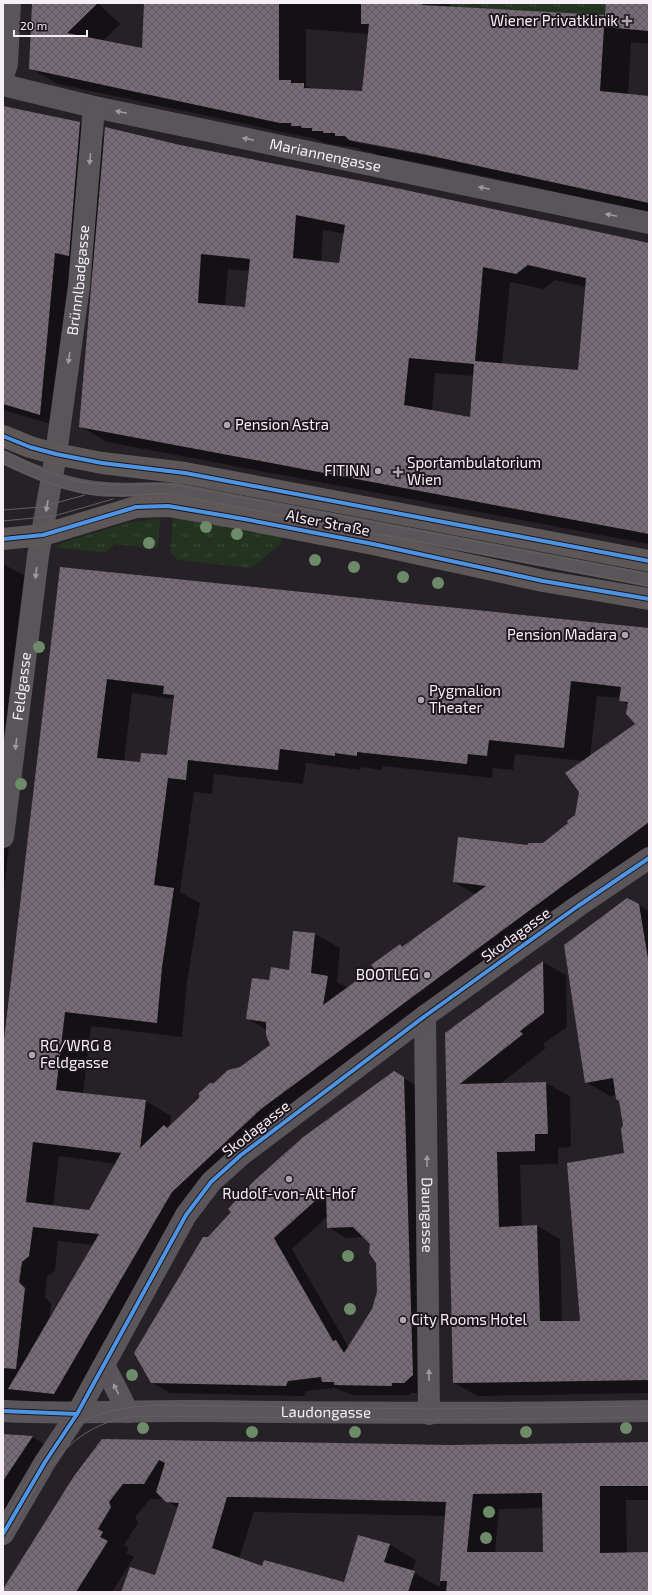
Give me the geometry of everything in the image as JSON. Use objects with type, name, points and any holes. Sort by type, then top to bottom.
[{"type":"main road","name":"Alser Straße","points":[[3,436],[30,447],[102,463],[185,473],[649,561]]},
{"type":"main road","name":"Alser Straße","points":[[3,539],[43,535],[136,507],[168,506],[259,522],[470,564],[543,581],[647,593]]},
{"type":"street","points":[[3,76],[7,64],[10,3]]},
{"type":"street","name":"Mariannengasse","points":[[3,85],[94,107],[649,223]]},
{"type":"street","name":"Brünnlbadgasse","points":[[56,454],[79,286],[94,107]]},
{"type":"street","points":[[43,535],[56,454]]},
{"type":"street","name":"Feldgasse","points":[[3,837],[43,535]]},
{"type":"street","name":"Skodagasse","points":[[3,1534],[45,1462],[77,1414],[186,1215],[211,1182],[241,1155],[425,1016],[578,906],[649,858]]},
{"type":"street","name":"Daungasse","points":[[425,1016],[429,1414]]},
{"type":"street","points":[[104,1365],[128,1412]]},
{"type":"street","name":"Laudongasse","points":[[3,1410],[77,1414],[162,1411],[429,1414],[649,1411]]},
{"type":"lane","points":[[3,457],[52,479],[76,486],[105,490],[177,490],[647,593]]},
{"type":"green space","points":[[422,3],[606,3],[605,15],[422,5]]},
{"type":"green space","points":[[161,518],[157,549],[115,544],[105,553],[55,547],[61,543],[127,523]]},
{"type":"green space","points":[[173,518],[191,519],[282,536],[281,544],[251,568],[177,560],[170,552]]},
{"type":"building","points":[[32,3],[98,3],[67,33],[142,48],[144,3],[279,3],[279,80],[291,80],[291,83],[304,83],[304,88],[362,91],[369,24],[361,24],[361,3],[422,3],[422,5],[604,15],[604,26],[606,3],[649,3],[649,31],[604,27],[600,91],[649,96],[649,203],[418,153],[349,140],[345,136],[335,136],[335,133],[323,133],[323,131],[312,131],[312,128],[291,126],[291,123],[280,123],[29,69]]},
{"type":"building","points":[[3,106],[80,122],[69,256],[55,253],[40,415],[3,404]]},
{"type":"building","points":[[105,127],[180,145],[387,186],[649,243],[649,534],[79,427]],"holes":[[[296,215],[345,225],[339,263],[293,258]],[[201,254],[250,259],[245,307],[198,303]],[[528,265],[586,278],[578,370],[475,361],[483,267],[516,274]],[[409,358],[474,364],[470,417],[404,405]]]},
{"type":"building","points":[[60,567],[649,628],[649,822],[261,1109],[172,1192],[54,1394],[8,1389],[99,1234],[33,1227],[29,1256],[22,1262],[19,1282],[25,1288],[16,1369],[3,1368],[3,1048]],"holes":[[[107,679],[164,686],[163,694],[174,695],[167,755],[141,753],[140,762],[97,758]],[[571,681],[621,687],[619,701],[628,702],[626,714],[635,724],[565,773],[579,792],[575,815],[567,821],[568,823],[543,843],[529,843],[527,845],[458,837],[453,882],[486,886],[402,947],[400,944],[371,965],[374,968],[323,1005],[328,976],[311,973],[315,933],[293,931],[289,970],[271,967],[269,980],[252,978],[246,1019],[266,1022],[266,1035],[270,1045],[240,1067],[228,1070],[214,1083],[210,1083],[199,1093],[199,1098],[167,1128],[164,1125],[140,1148],[146,1100],[56,1090],[65,1012],[157,1023],[162,967],[174,888],[154,885],[168,778],[186,780],[188,760],[278,770],[280,749],[335,756],[335,753],[357,756],[357,752],[467,764],[468,754],[487,756],[489,740],[564,748]],[[33,1142],[121,1153],[89,1210],[26,1202]]]},
{"type":"building","points":[[627,898],[639,904],[649,965],[649,1380],[453,1383],[445,1033],[543,961],[544,1013],[520,1031],[523,1034],[460,1084],[546,1082],[548,1134],[535,1134],[535,1151],[497,1152],[499,1227],[537,1225],[540,1321],[580,1321],[567,1163],[624,1153],[621,1129],[623,1125],[619,1101],[616,1099],[613,1078],[585,1083],[564,945]]},
{"type":"building","points":[[394,1071],[404,1077],[413,1375],[404,1383],[392,1383],[392,1386],[334,1385],[334,1382],[322,1382],[321,1377],[288,1381],[286,1386],[151,1383],[134,1353],[203,1237],[208,1237],[231,1212],[228,1209],[253,1182],[302,1138]],"holes":[[[326,1191],[327,1228],[353,1227],[370,1244],[369,1253],[376,1263],[377,1292],[372,1309],[344,1353],[336,1340],[333,1341],[274,1238]]]},
{"type":"building","points":[[3,1434],[33,1436],[3,1481]]},
{"type":"building","points":[[102,1439],[450,1445],[649,1442],[649,1486],[600,1486],[600,1553],[649,1552],[649,1592],[446,1592],[447,1581],[440,1581],[446,1502],[227,1497],[212,1548],[262,1566],[264,1560],[344,1582],[358,1535],[390,1544],[384,1562],[415,1571],[408,1592],[121,1592],[130,1567],[155,1575],[179,1503],[166,1502],[156,1492],[165,1463],[159,1460],[144,1484],[123,1484],[109,1502],[111,1507],[98,1529],[103,1532],[100,1537],[108,1541],[76,1592],[3,1592],[3,1589],[74,1476]],"holes":[[[542,1493],[543,1552],[467,1552],[473,1494]]]},
{"type":"tram line","points":[[3,451],[61,477],[86,483],[117,485],[170,484],[649,574]]},
{"type":"tram line","points":[[3,463],[52,484],[77,492],[104,496],[169,494],[649,586]]},
{"type":"tram line","points":[[3,510],[41,507],[85,495]]},
{"type":"tram line","points":[[3,521],[54,516],[113,499]]},
{"type":"tram line","points":[[3,1523],[33,1472],[47,1452],[62,1436],[80,1423],[102,1414],[129,1408],[162,1405],[429,1409],[649,1406]]},
{"type":"tram line","points":[[3,1546],[28,1502],[55,1461],[71,1444],[90,1431],[112,1421],[139,1416],[431,1420],[649,1417]]},
{"type":"cycle path","points":[[3,436],[30,447],[102,463],[185,473],[649,561]]},
{"type":"cycle path","points":[[3,539],[43,535],[136,507],[168,506],[373,544],[543,581],[649,599]]},
{"type":"cycle path","points":[[3,1534],[45,1462],[77,1414],[186,1215],[211,1182],[241,1155],[425,1016],[578,906],[649,858]]},
{"type":"cycle path","points":[[3,1411],[77,1414]]},
{"type":"place","name":"Wiener Privatklinik","points":[[627,21]]},
{"type":"place","name":"Pension Astra","points":[[227,425]]},
{"type":"place","name":"FITINN","points":[[378,471]]},
{"type":"place","name":"Sportambulatorium Wien","points":[[398,472]]},
{"type":"place","name":"Pension Madara","points":[[625,635]]},
{"type":"place","name":"Pygmalion Theater","points":[[421,700]]},
{"type":"place","name":"BOOTLEG","points":[[427,975]]},
{"type":"place","name":"RG/WRG 8 Feldgasse","points":[[32,1055]]},
{"type":"place","name":"Rudolf-von-Alt-Hof","points":[[289,1179]]},
{"type":"place","name":"City Rooms Hotel","points":[[403,1320]]}]
